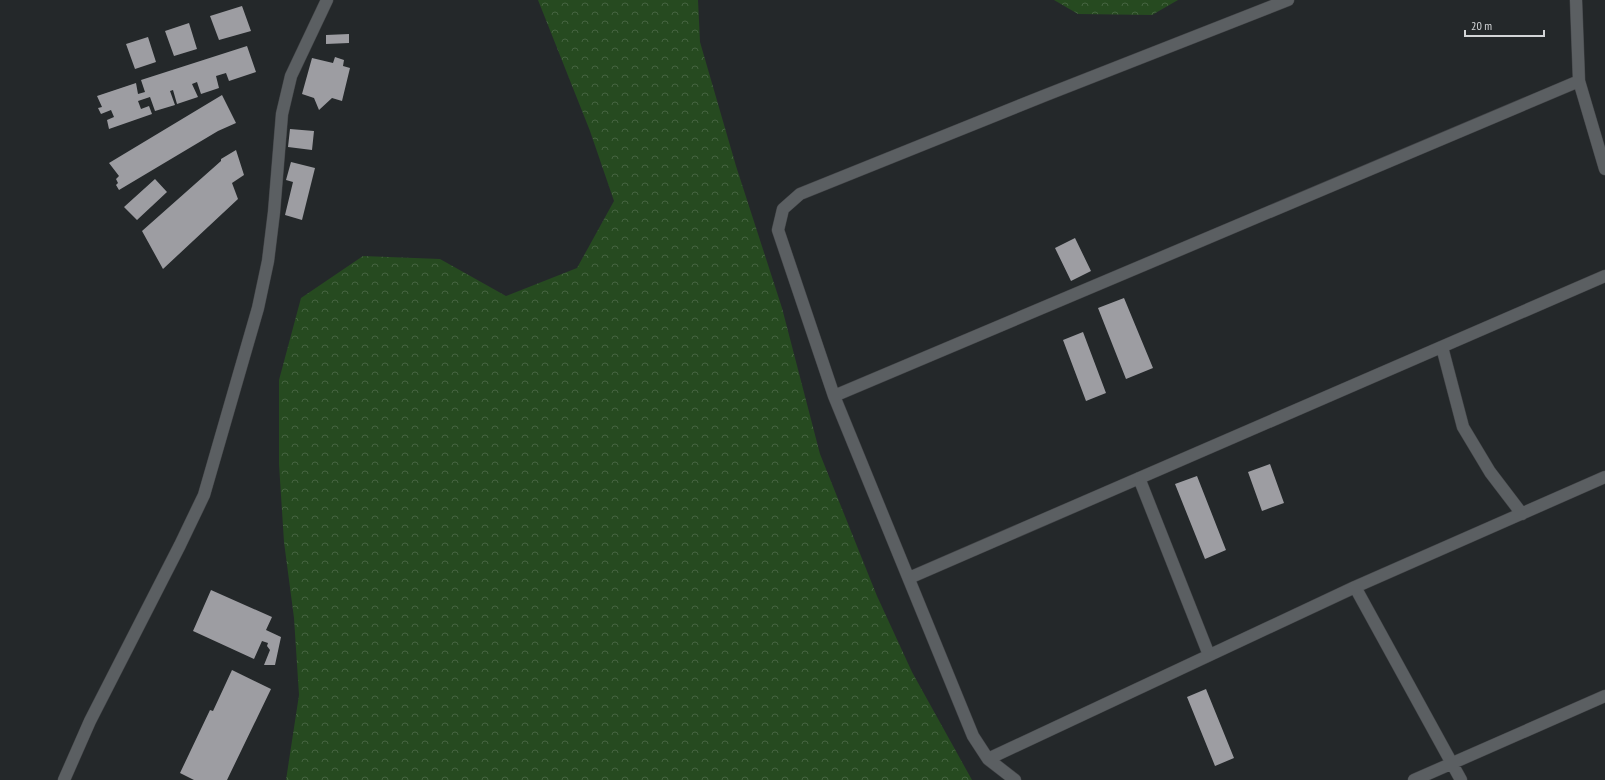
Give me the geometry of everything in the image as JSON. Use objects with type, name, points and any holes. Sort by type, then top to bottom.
[{"type":"street","points":[[64,780],[90,720],[180,545],[204,494],[258,308],[268,261],[274,212],[282,114],[291,76],[327,0]]},
{"type":"street","points":[[1015,780],[988,758],[973,736],[908,578],[834,396],[778,230],[782,209],[800,194],[1288,0]]},
{"type":"street","points":[[1576,0],[1579,81],[1605,169]]},
{"type":"street","points":[[834,396],[1579,81]]},
{"type":"street","points":[[908,578],[1605,276]]},
{"type":"street","points":[[1442,347],[1463,427],[1490,472],[1522,514]]},
{"type":"street","points":[[988,758],[1355,587],[1605,477]]},
{"type":"street","points":[[1139,478],[1209,655]]},
{"type":"street","points":[[1355,587],[1461,780]]},
{"type":"street","points":[[1414,780],[1605,696]]},
{"type":"green space","points":[[538,0],[698,0],[700,42],[736,166],[782,308],[820,454],[877,596],[912,672],[972,780],[286,780],[299,695],[294,618],[284,542],[279,464],[279,380],[301,298],[363,256],[440,259],[506,296],[577,268],[614,201],[590,131]]},
{"type":"green space","points":[[1054,0],[1178,0],[1152,15],[1078,14]]},
{"type":"building","points":[[242,6],[251,31],[219,40],[210,16]]},
{"type":"building","points":[[189,23],[197,49],[174,56],[165,31]]},
{"type":"building","points":[[349,34],[349,43],[326,44],[326,35]]},
{"type":"building","points":[[148,37],[156,62],[135,69],[126,44]]},
{"type":"building","points":[[247,46],[256,72],[229,81],[226,73],[216,76],[219,88],[201,94],[197,82],[192,84],[198,97],[177,104],[173,90],[170,91],[175,105],[155,111],[150,97],[138,101],[141,109],[149,106],[152,114],[109,129],[107,120],[114,117],[111,110],[101,114],[98,108],[102,107],[97,96],[136,83],[138,94],[145,92],[141,80]]},
{"type":"building","points":[[335,57],[344,60],[343,66],[350,68],[342,101],[332,98],[319,110],[314,98],[302,94],[312,58],[333,63]]},
{"type":"building","points":[[222,95],[236,123],[218,131],[119,190],[116,185],[118,183],[116,179],[119,176],[109,163]]},
{"type":"building","points":[[290,129],[314,131],[312,150],[288,147]]},
{"type":"building","points":[[236,150],[244,175],[232,183],[238,199],[163,269],[142,231],[221,161],[221,159]]},
{"type":"building","points":[[291,162],[315,168],[302,220],[285,215],[293,182],[286,180]]},
{"type":"building","points":[[155,179],[167,192],[137,220],[124,207]]},
{"type":"building","points":[[1075,238],[1091,271],[1071,281],[1055,248]]},
{"type":"building","points":[[1124,298],[1153,368],[1126,379],[1098,308]]},
{"type":"building","points":[[1083,332],[1106,393],[1086,401],[1063,340]]},
{"type":"building","points":[[1270,464],[1284,503],[1262,511],[1248,472]]},
{"type":"building","points":[[1197,476],[1226,550],[1205,559],[1175,484]]},
{"type":"building","points":[[211,590],[272,617],[266,630],[281,637],[275,665],[264,665],[270,650],[267,646],[268,643],[262,641],[254,659],[193,631]]},
{"type":"building","points":[[232,670],[271,689],[227,780],[194,780],[180,773],[210,710],[213,711]]},
{"type":"building","points":[[1206,689],[1234,758],[1215,766],[1187,697]]}]
